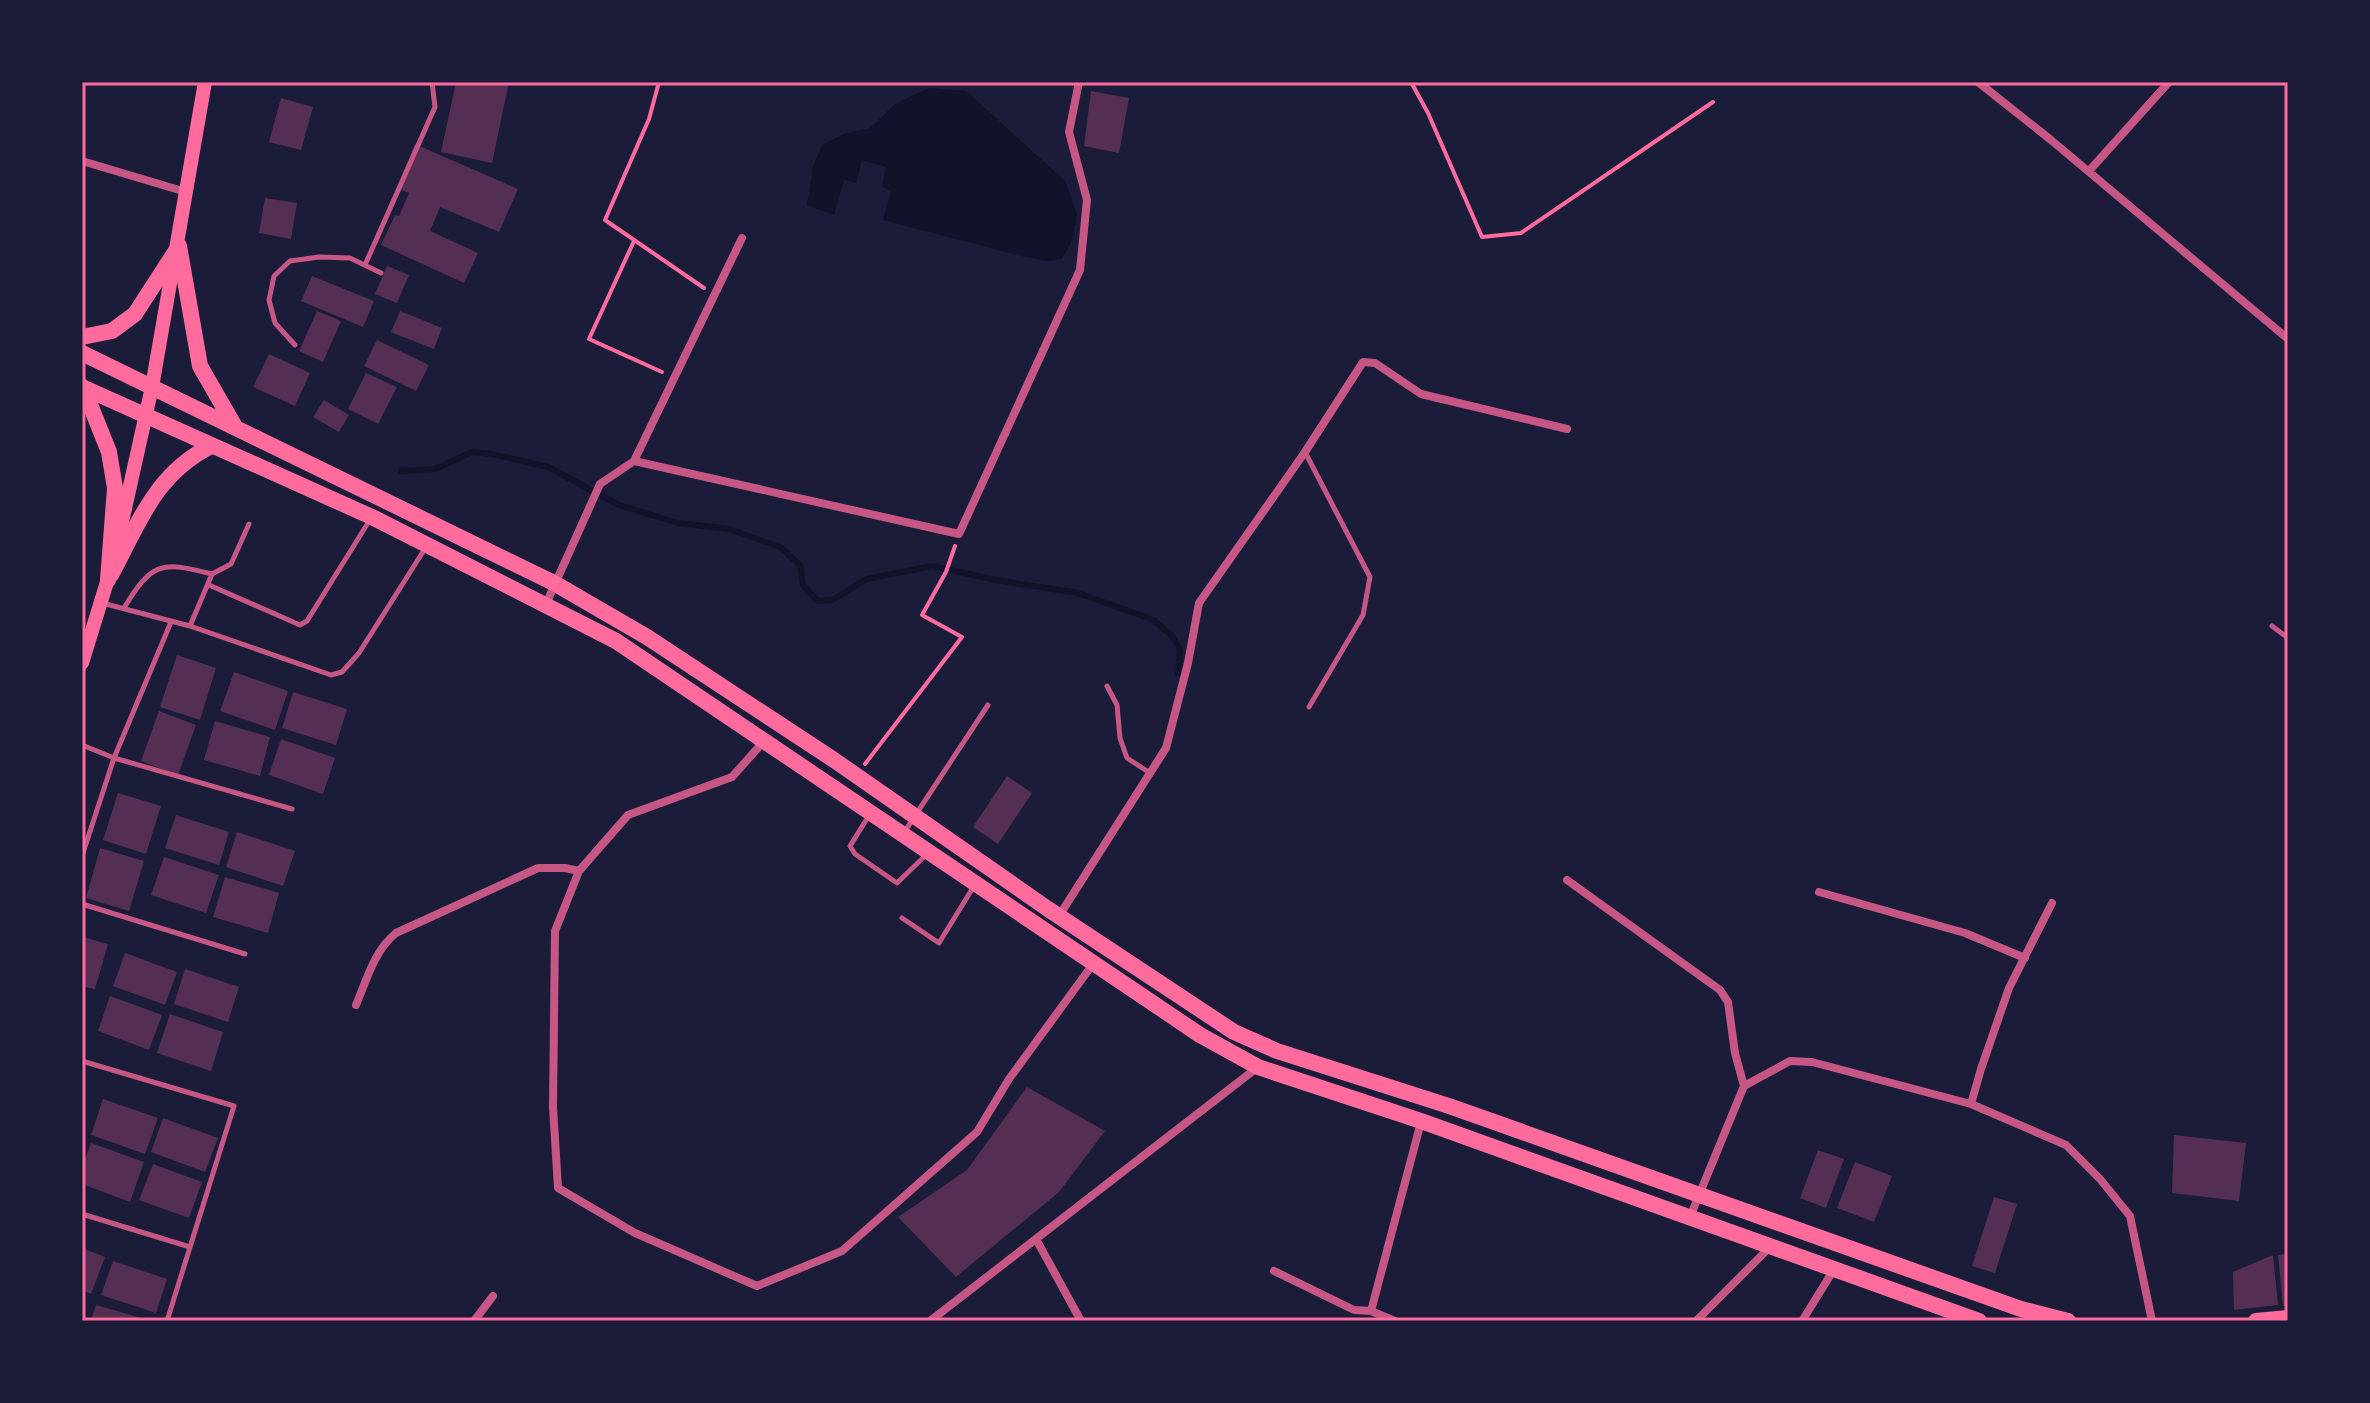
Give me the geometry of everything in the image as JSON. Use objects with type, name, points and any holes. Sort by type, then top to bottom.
[{"type":"main road","points":[[82,660],[108,580],[146,417],[179,246],[205,82]]},
{"type":"main road","points":[[82,337],[112,331],[135,314],[179,246]]},
{"type":"main road","points":[[179,246],[200,366],[234,426]]},
{"type":"main road","points":[[82,353],[554,583],[647,637],[1234,1032],[1277,1051],[1427,1099],[2021,1309],[2068,1321]]},
{"type":"main road","points":[[82,387],[372,517],[616,641],[1093,964],[1200,1035],[1258,1067],[1421,1121],[1973,1320]]},
{"type":"main road","points":[[82,387],[109,452],[115,488],[108,580]]},
{"type":"main road","points":[[108,580],[166,478],[191,456],[211,446]]},
{"type":"main road","points":[[1421,1121],[1427,1099]]},
{"type":"main road","points":[[1833,1271],[1847,1247]]},
{"type":"main road","points":[[2256,1321],[2288,1318]]},
{"type":"street","points":[[634,461],[959,534],[1080,270],[1087,200],[1069,132],[1079,82]]},
{"type":"street","points":[[1978,82],[2288,339]]},
{"type":"street","points":[[2089,171],[2169,82]]},
{"type":"street","points":[[82,161],[186,192]]},
{"type":"street","points":[[546,604],[600,484],[634,461],[742,238]]},
{"type":"street","points":[[1059,916],[1166,748],[1188,663],[1199,603],[1305,452],[1363,362],[1375,363],[1421,394],[1567,429]]},
{"type":"street","points":[[766,740],[732,777],[628,815],[579,871],[555,931],[553,1107],[558,1188],[635,1233],[757,1286],[842,1251],[977,1132],[1009,1079],[1093,964]]},
{"type":"street","points":[[356,1005],[377,953],[396,933],[538,868],[579,871]]},
{"type":"street","points":[[1567,880],[1720,990],[1728,1002],[1735,1053],[1744,1086],[1690,1217]]},
{"type":"street","points":[[1819,892],[1965,933],[2025,958]]},
{"type":"street","points":[[1971,1104],[1999,1015],[2052,903]]},
{"type":"street","points":[[1744,1086],[1790,1061],[1812,1062],[1971,1104],[2066,1145],[2130,1216],[2152,1321]]},
{"type":"street","points":[[933,1320],[1258,1067]]},
{"type":"street","points":[[1371,1311],[1421,1121]]},
{"type":"street","points":[[1036,1239],[1081,1321]]},
{"type":"street","points":[[1696,1321],[1770,1247]]},
{"type":"street","points":[[1274,1271],[1354,1310],[1371,1311],[1395,1321]]},
{"type":"street","points":[[1802,1321],[1833,1271]]},
{"type":"street","points":[[474,1321],[493,1296]]},
{"type":"lane","points":[[365,265],[435,107],[432,82]]},
{"type":"lane","points":[[295,345],[275,323],[269,300],[274,276],[290,261],[319,257],[350,258],[381,273]]},
{"type":"lane","points":[[1305,452],[1370,577],[1363,615],[1309,707]]},
{"type":"lane","points":[[209,585],[300,625],[307,621],[372,517]]},
{"type":"lane","points":[[124,608],[142,577],[159,570],[177,565],[212,574],[231,564],[249,524]]},
{"type":"lane","points":[[101,603],[190,626],[331,675],[342,672],[359,653],[428,545]]},
{"type":"lane","points":[[190,626],[212,574]]},
{"type":"lane","points":[[82,856],[114,758],[171,622]]},
{"type":"lane","points":[[2272,626],[2288,638]]},
{"type":"lane","points":[[1107,686],[1117,705],[1120,738],[1127,758],[1151,773]]},
{"type":"lane","points":[[903,835],[988,705]]},
{"type":"lane","points":[[82,745],[114,758],[292,809]]},
{"type":"lane","points":[[871,812],[850,846],[855,854],[897,883],[929,852]]},
{"type":"lane","points":[[902,918],[939,943],[976,884]]},
{"type":"lane","points":[[82,904],[245,954]]},
{"type":"lane","points":[[82,1061],[234,1106],[167,1321]]},
{"type":"lane","points":[[82,1214],[190,1247]]},
{"type":"path","points":[[659,82],[649,119],[605,220],[714,296]]},
{"type":"path","points":[[1411,82],[1428,113],[1482,237],[1521,233],[1713,102]]},
{"type":"path","points":[[635,240],[589,339],[675,378]]},
{"type":"path","points":[[857,776],[962,637],[922,615],[946,572],[959,534]]},
{"type":"shaded area","points":[[930,88],[966,91],[1065,181],[1077,214],[1071,243],[1062,259],[1046,261],[1021,256],[883,220],[891,191],[882,187],[886,167],[862,160],[856,183],[844,180],[834,215],[807,205],[813,167],[822,145],[844,134],[870,128],[896,103]]},
{"type":"building","points":[[456,82],[509,82],[492,163],[441,152]]},
{"type":"building","points":[[1091,91],[1129,98],[1119,153],[1084,146]]},
{"type":"building","points":[[281,98],[313,107],[301,150],[269,142]]},
{"type":"building","points":[[415,144],[518,189],[499,232],[440,207],[430,231],[478,253],[464,283],[381,245],[409,193],[397,188]]},
{"type":"building","points":[[265,198],[297,203],[291,239],[259,233]]},
{"type":"building","points":[[387,266],[409,275],[397,303],[375,294]]},
{"type":"building","points":[[312,276],[374,301],[363,327],[301,301]]},
{"type":"building","points":[[317,311],[341,321],[323,362],[299,351]]},
{"type":"building","points":[[400,311],[442,328],[434,349],[391,332]]},
{"type":"building","points":[[377,340],[429,365],[416,391],[364,366]]},
{"type":"building","points":[[269,354],[310,373],[295,406],[253,387]]},
{"type":"building","points":[[366,373],[397,387],[378,424],[348,409]]},
{"type":"building","points":[[324,400],[349,415],[339,432],[313,417]]},
{"type":"building","points":[[177,655],[216,668],[200,720],[160,707]]},
{"type":"building","points":[[234,672],[288,691],[275,730],[220,711]]},
{"type":"building","points":[[293,692],[347,709],[336,745],[282,728]]},
{"type":"building","points":[[159,711],[196,725],[178,775],[141,761]]},
{"type":"building","points":[[215,721],[270,737],[260,776],[204,760]]},
{"type":"building","points":[[281,739],[335,758],[323,794],[269,775]]},
{"type":"building","points":[[1007,776],[1032,793],[998,844],[973,827]]},
{"type":"building","points":[[118,793],[161,806],[146,854],[103,840]]},
{"type":"building","points":[[176,815],[229,832],[219,865],[165,848]]},
{"type":"building","points":[[237,832],[295,851],[283,886],[226,867]]},
{"type":"building","points":[[100,848],[144,861],[129,911],[86,898]]},
{"type":"building","points":[[164,857],[219,875],[206,913],[151,895]]},
{"type":"building","points":[[225,877],[279,893],[268,933],[213,917]]},
{"type":"building","points":[[82,937],[108,944],[95,989],[82,986]]},
{"type":"building","points":[[125,953],[177,972],[165,1005],[113,986]]},
{"type":"building","points":[[185,969],[239,987],[228,1022],[174,1004]]},
{"type":"building","points":[[110,996],[162,1015],[149,1050],[98,1031]]},
{"type":"building","points":[[170,1014],[223,1032],[211,1071],[157,1053]]},
{"type":"building","points":[[1027,1087],[1105,1131],[1059,1192],[956,1277],[898,1217],[967,1170]]},
{"type":"building","points":[[103,1099],[158,1118],[145,1154],[91,1135]]},
{"type":"building","points":[[163,1118],[218,1138],[205,1172],[151,1152]]},
{"type":"building","points":[[2174,1135],[2246,1143],[2239,1201],[2172,1193]]},
{"type":"building","points":[[91,1143],[144,1162],[130,1202],[82,1184],[82,1167]]},
{"type":"building","points":[[1818,1150],[1844,1159],[1826,1208],[1800,1198]]},
{"type":"building","points":[[1855,1162],[1892,1176],[1874,1222],[1837,1208]]},
{"type":"building","points":[[153,1164],[202,1182],[189,1218],[139,1200]]},
{"type":"building","points":[[1994,1197],[2017,1204],[1995,1273],[1972,1266]]},
{"type":"building","points":[[82,1248],[105,1257],[91,1294],[82,1290]]},
{"type":"building","points":[[2288,1254],[2288,1305],[2283,1306],[2278,1255]]},
{"type":"building","points":[[2273,1255],[2278,1305],[2234,1310],[2233,1272]]},
{"type":"building","points":[[113,1261],[167,1279],[156,1313],[101,1295]]},
{"type":"building","points":[[96,1305],[148,1320],[148,1321],[91,1321]]},
{"type":"waterway","points":[[401,471],[435,469],[472,452],[548,467],[619,505],[678,523],[729,529],[780,547],[800,565],[803,585],[817,601],[832,600],[867,579],[932,566],[1078,593],[1154,620],[1172,636],[1180,650],[1178,673]]}]
